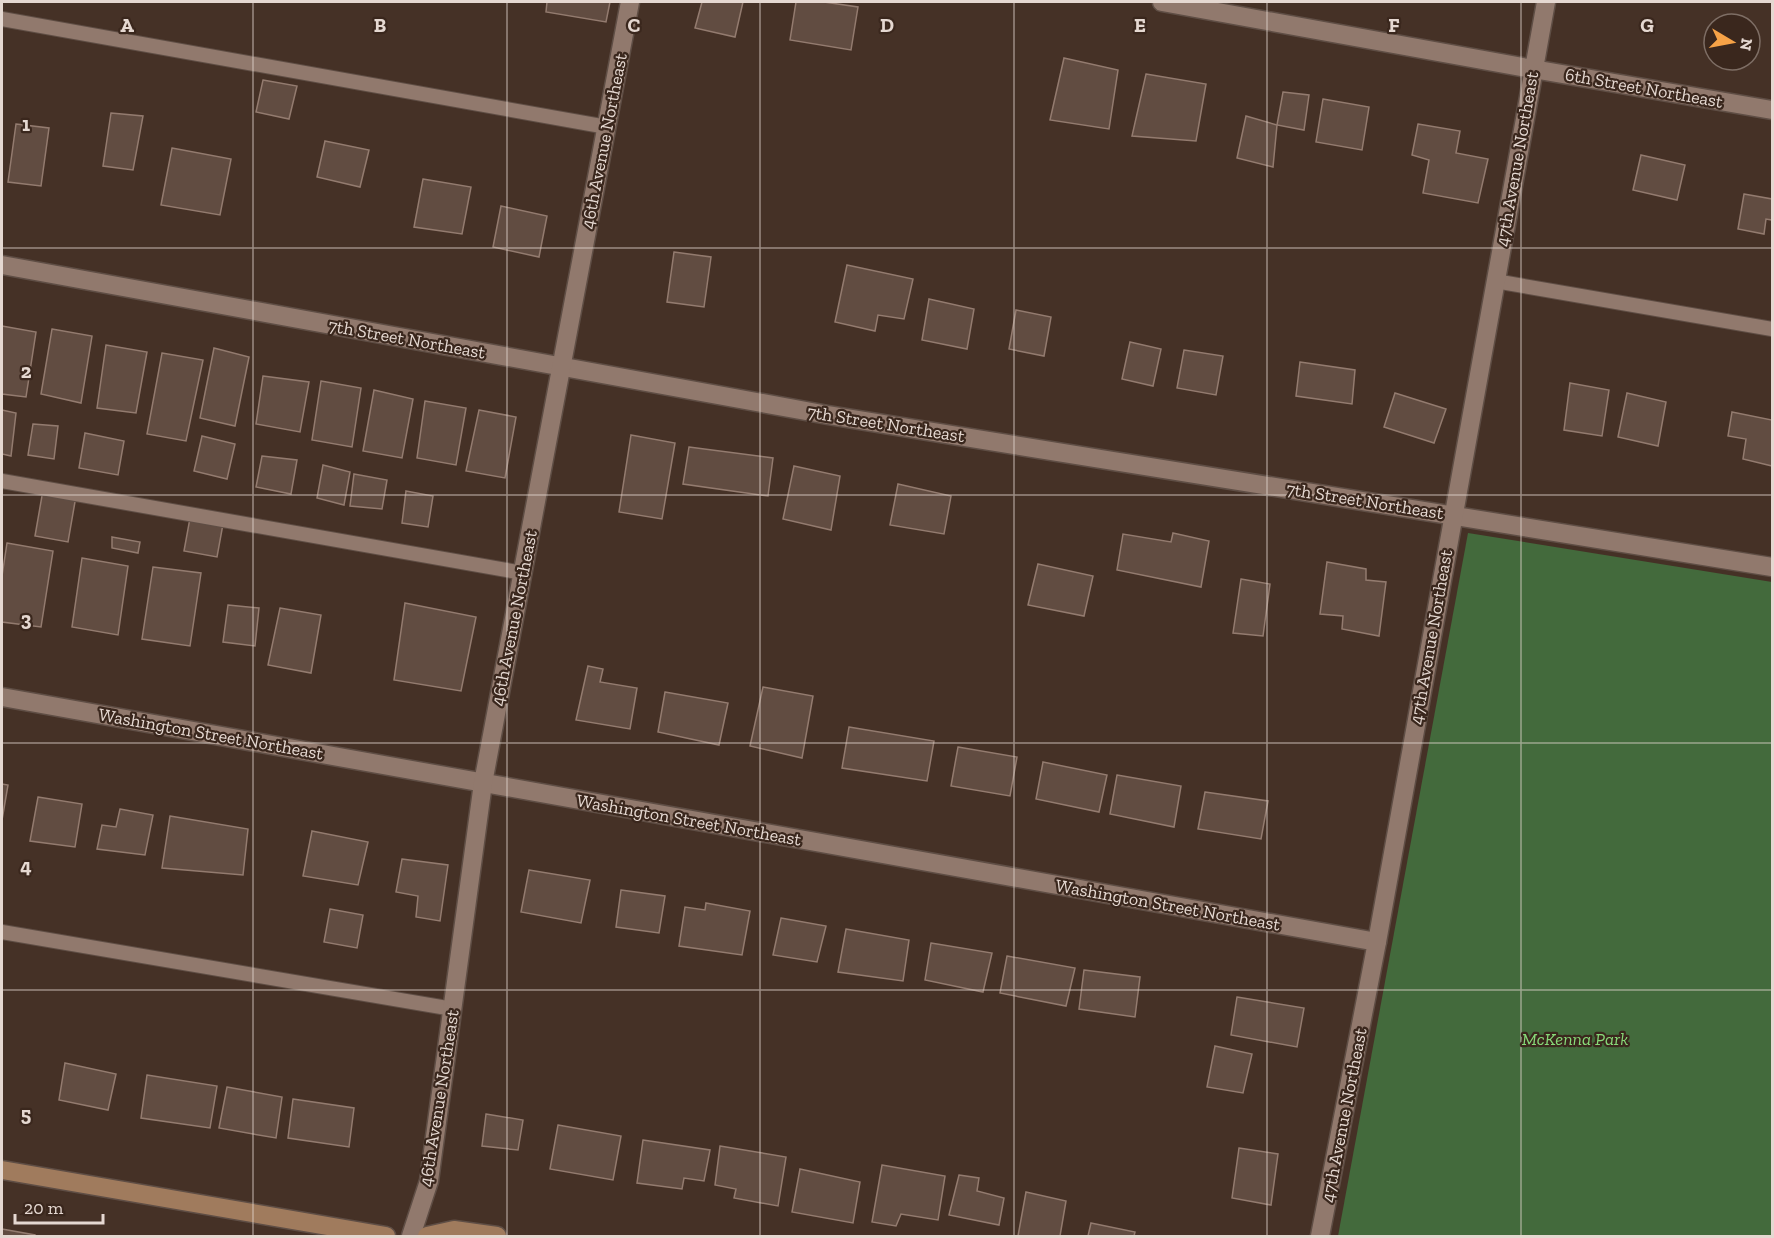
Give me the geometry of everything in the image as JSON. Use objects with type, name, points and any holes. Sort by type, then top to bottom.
[{"type":"street","name":"46th Avenue Northeast","points":[[411,1236],[429,1181],[483,783],[630,2]]},
{"type":"street","name":"6th Street Northeast","points":[[1162,2],[1773,110]]},
{"type":"street","name":"47th Avenue Northeast","points":[[1320,1236],[1377,942],[1546,2]]},
{"type":"street","name":"7th Street Northeast","points":[[2,265],[828,415],[1773,567]]},
{"type":"street","name":"Washington Street Northeast","points":[[2,697],[1377,942]]},
{"type":"street","points":[[2,1170],[386,1236]]},
{"type":"street","points":[[427,1236],[454,1230],[497,1236]]},
{"type":"lane","points":[[2,19],[607,128]]},
{"type":"lane","points":[[1495,281],[1773,329]]},
{"type":"lane","points":[[2,481],[523,573]]},
{"type":"lane","points":[[2,932],[453,1009]]},
{"type":"green space","name":"McKenna Park","points":[[1468,533],[1772,582],[1772,1236],[1338,1236]]},
{"type":"building","points":[[547,2],[610,2],[606,22],[546,12]]},
{"type":"building","points":[[702,2],[743,2],[735,37],[695,28]]},
{"type":"building","points":[[796,2],[824,2],[858,7],[851,50],[790,40]]},
{"type":"building","points":[[1064,58],[1118,70],[1109,129],[1050,120]]},
{"type":"building","points":[[1146,74],[1206,84],[1196,141],[1132,136]]},
{"type":"building","points":[[263,80],[297,86],[289,119],[256,112]]},
{"type":"building","points":[[1283,92],[1309,95],[1304,130],[1277,125]]},
{"type":"building","points":[[1323,99],[1369,107],[1362,150],[1316,142]]},
{"type":"building","points":[[111,113],[143,116],[133,170],[103,166]]},
{"type":"building","points":[[1246,116],[1277,125],[1273,167],[1237,158]]},
{"type":"building","points":[[16,124],[49,128],[41,186],[8,182]]},
{"type":"building","points":[[1418,124],[1460,131],[1456,153],[1488,159],[1478,203],[1423,193],[1429,160],[1412,155]]},
{"type":"building","points":[[325,141],[369,150],[360,187],[317,177]]},
{"type":"building","points":[[172,148],[231,159],[220,215],[161,205]]},
{"type":"building","points":[[1641,155],[1685,165],[1677,200],[1633,190]]},
{"type":"building","points":[[423,179],[471,187],[462,234],[414,227]]},
{"type":"building","points":[[1744,194],[1772,199],[1772,220],[1766,219],[1764,234],[1738,229]]},
{"type":"building","points":[[501,206],[547,216],[539,257],[493,247]]},
{"type":"building","points":[[674,252],[711,257],[704,307],[667,302]]},
{"type":"building","points":[[847,265],[913,279],[904,319],[878,315],[875,331],[835,322]]},
{"type":"building","points":[[929,299],[974,309],[967,349],[922,340]]},
{"type":"building","points":[[1016,310],[1051,317],[1044,356],[1009,349]]},
{"type":"building","points":[[2,326],[36,332],[26,397],[2,394]]},
{"type":"building","points":[[52,329],[92,336],[81,403],[41,394]]},
{"type":"building","points":[[1130,342],[1161,349],[1153,386],[1122,379]]},
{"type":"building","points":[[106,345],[147,352],[136,413],[97,408]]},
{"type":"building","points":[[214,348],[249,357],[235,426],[200,418]]},
{"type":"building","points":[[1184,350],[1223,356],[1216,395],[1177,388]]},
{"type":"building","points":[[162,353],[203,360],[186,441],[147,434]]},
{"type":"building","points":[[1300,362],[1355,370],[1352,404],[1296,396]]},
{"type":"building","points":[[263,376],[309,382],[300,432],[256,424]]},
{"type":"building","points":[[321,381],[361,388],[352,447],[312,440]]},
{"type":"building","points":[[1570,383],[1609,390],[1602,436],[1564,430]]},
{"type":"building","points":[[374,390],[413,399],[402,458],[363,451]]},
{"type":"building","points":[[1395,393],[1446,409],[1434,443],[1384,427]]},
{"type":"building","points":[[1627,393],[1666,402],[1658,446],[1618,437]]},
{"type":"building","points":[[425,401],[466,408],[456,465],[417,458]]},
{"type":"building","points":[[2,410],[16,413],[11,456],[2,454]]},
{"type":"building","points":[[479,410],[516,417],[505,478],[466,471]]},
{"type":"building","points":[[1732,412],[1772,420],[1772,466],[1743,459],[1746,439],[1728,436]]},
{"type":"building","points":[[33,424],[58,426],[54,459],[28,455]]},
{"type":"building","points":[[85,433],[124,441],[118,475],[79,468]]},
{"type":"building","points":[[631,435],[675,443],[662,519],[619,512]]},
{"type":"building","points":[[202,436],[235,444],[227,479],[194,471]]},
{"type":"building","points":[[689,447],[773,458],[768,496],[683,484]]},
{"type":"building","points":[[262,456],[297,460],[291,494],[256,487]]},
{"type":"building","points":[[323,465],[350,472],[344,505],[317,498]]},
{"type":"building","points":[[794,466],[840,476],[831,530],[783,519]]},
{"type":"building","points":[[354,474],[387,480],[382,509],[350,506]]},
{"type":"building","points":[[898,484],[951,496],[944,534],[890,525]]},
{"type":"building","points":[[43,490],[76,496],[68,542],[35,536]]},
{"type":"building","points":[[406,491],[433,496],[428,527],[402,523]]},
{"type":"building","points":[[190,518],[223,524],[217,557],[184,551]]},
{"type":"building","points":[[1173,533],[1209,541],[1201,587],[1117,570],[1123,534],[1171,542]]},
{"type":"building","points":[[112,537],[140,542],[138,553],[112,548]]},
{"type":"building","points":[[7,543],[53,551],[41,627],[2,622],[2,576]]},
{"type":"building","points":[[82,558],[128,566],[118,635],[72,627]]},
{"type":"building","points":[[1327,562],[1366,569],[1366,580],[1386,582],[1379,636],[1342,629],[1343,616],[1320,614]]},
{"type":"building","points":[[1038,564],[1093,576],[1084,616],[1028,605]]},
{"type":"building","points":[[153,567],[201,573],[190,646],[142,639]]},
{"type":"building","points":[[1241,579],[1270,584],[1263,636],[1233,633]]},
{"type":"building","points":[[405,603],[476,617],[461,691],[394,680]]},
{"type":"building","points":[[228,605],[259,608],[255,646],[223,642]]},
{"type":"building","points":[[280,608],[321,615],[311,673],[268,665]]},
{"type":"building","points":[[588,666],[603,669],[600,682],[637,688],[630,729],[576,720]]},
{"type":"building","points":[[763,687],[813,696],[802,758],[750,746]]},
{"type":"building","points":[[665,692],[728,703],[719,745],[658,732]]},
{"type":"building","points":[[849,727],[934,741],[927,781],[842,768]]},
{"type":"building","points":[[958,747],[1017,757],[1010,796],[951,786]]},
{"type":"building","points":[[1043,762],[1107,775],[1099,812],[1036,799]]},
{"type":"building","points":[[1117,775],[1181,786],[1174,827],[1110,814]]},
{"type":"building","points":[[2,784],[8,785],[2,820]]},
{"type":"building","points":[[1205,792],[1268,801],[1261,839],[1198,829]]},
{"type":"building","points":[[38,797],[82,804],[75,847],[30,841]]},
{"type":"building","points":[[120,809],[153,815],[145,855],[97,849],[102,825],[116,827]]},
{"type":"building","points":[[170,816],[248,829],[243,875],[162,868]]},
{"type":"building","points":[[312,831],[368,842],[358,885],[303,876]]},
{"type":"building","points":[[402,859],[448,865],[440,921],[416,917],[418,896],[396,892]]},
{"type":"building","points":[[529,870],[590,880],[581,923],[521,912]]},
{"type":"building","points":[[621,890],[665,896],[659,933],[616,927]]},
{"type":"building","points":[[706,903],[750,911],[742,955],[679,946],[685,907],[705,910]]},
{"type":"building","points":[[330,909],[363,915],[357,948],[324,942]]},
{"type":"building","points":[[781,918],[826,926],[817,962],[773,955]]},
{"type":"building","points":[[846,929],[909,940],[903,981],[838,972]]},
{"type":"building","points":[[931,943],[992,953],[983,992],[925,980]]},
{"type":"building","points":[[1007,956],[1075,968],[1066,1006],[1000,993]]},
{"type":"building","points":[[1084,970],[1140,977],[1135,1017],[1079,1009]]},
{"type":"building","points":[[1237,997],[1304,1008],[1297,1047],[1231,1035]]},
{"type":"building","points":[[1215,1046],[1252,1054],[1243,1093],[1207,1087]]},
{"type":"building","points":[[65,1063],[116,1074],[108,1110],[59,1100]]},
{"type":"building","points":[[147,1075],[217,1086],[210,1128],[141,1118]]},
{"type":"building","points":[[227,1087],[282,1097],[276,1138],[219,1128]]},
{"type":"building","points":[[293,1099],[354,1108],[349,1147],[288,1138]]},
{"type":"building","points":[[486,1114],[523,1120],[518,1150],[482,1146]]},
{"type":"building","points":[[558,1125],[621,1136],[613,1180],[550,1169]]},
{"type":"building","points":[[643,1140],[710,1150],[704,1181],[684,1178],[682,1189],[637,1183]]},
{"type":"building","points":[[720,1146],[786,1157],[778,1206],[734,1198],[736,1189],[715,1185]]},
{"type":"building","points":[[1239,1148],[1278,1154],[1271,1205],[1232,1198]]},
{"type":"building","points":[[882,1165],[945,1176],[938,1220],[901,1214],[896,1226],[872,1222]]},
{"type":"building","points":[[800,1169],[860,1182],[853,1223],[792,1212]]},
{"type":"building","points":[[959,1175],[979,1178],[977,1191],[1004,1198],[999,1225],[949,1215]]},
{"type":"building","points":[[1026,1192],[1066,1201],[1060,1236],[1018,1236]]},
{"type":"building","points":[[1091,1223],[1135,1232],[1134,1236],[1088,1236]]},
{"type":"building","points":[[2,1229],[35,1235],[35,1236],[2,1236]]}]
